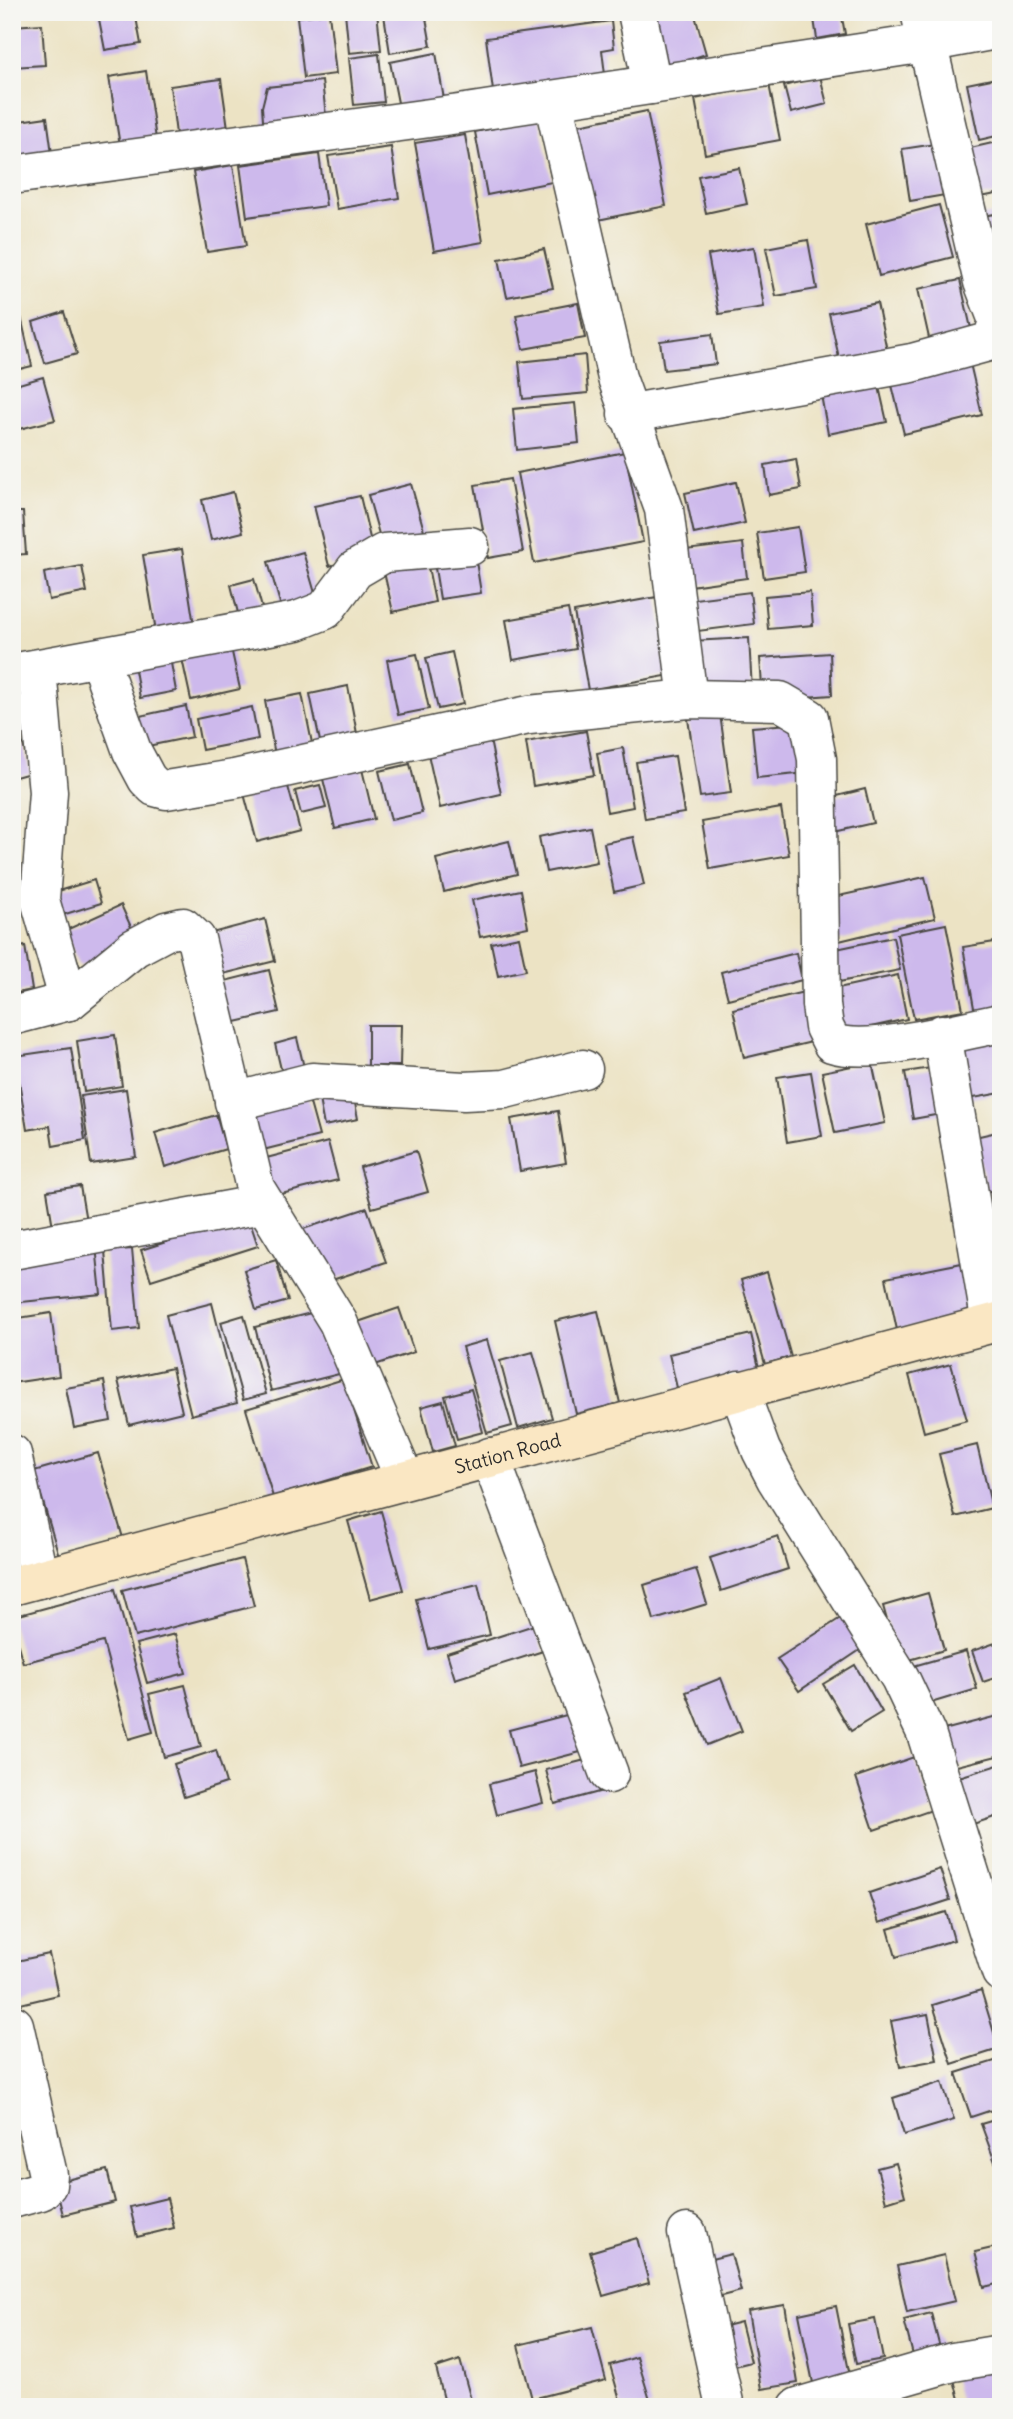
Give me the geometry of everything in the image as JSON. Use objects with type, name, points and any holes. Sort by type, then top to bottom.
[{"type":"main road","name":"Station Road","points":[[26,1582],[996,1322]]},
{"type":"street","points":[[637,12],[652,85]]},
{"type":"street","points":[[627,414],[912,363],[992,341],[998,321],[983,282],[923,28]]},
{"type":"street","points":[[12,175],[652,85],[923,28],[1001,29]]},
{"type":"street","points":[[553,100],[604,328],[627,414],[664,509],[688,699]]},
{"type":"street","points":[[69,1002],[40,900],[48,792],[25,671],[297,621],[325,610],[355,570],[384,553],[470,546]]},
{"type":"street","points":[[99,659],[132,751],[147,779],[155,787],[166,790],[233,779],[529,715],[688,699],[780,701],[809,718],[817,759],[821,1005],[824,1027],[832,1043],[847,1048],[873,1046],[1001,1023]]},
{"type":"street","points":[[12,1016],[69,1002],[134,948],[166,930],[183,927],[196,939],[247,1163],[262,1204],[338,1322],[405,1480]]},
{"type":"street","points":[[942,1034],[996,1322]]},
{"type":"street","points":[[233,1102],[312,1082],[491,1090],[583,1069]]},
{"type":"street","points":[[12,1250],[262,1204]]},
{"type":"street","points":[[739,1390],[761,1450],[776,1479],[900,1678],[926,1732],[1001,1972]]},
{"type":"street","points":[[12,1454],[26,1582]]},
{"type":"street","points":[[490,1457],[609,1774]]},
{"type":"street","points":[[12,2199],[41,2191],[47,2185],[48,2175],[14,2025]]},
{"type":"street","points":[[687,2233],[724,2407]]},
{"type":"street","points":[[799,2407],[953,2362],[1001,2354]]},
{"type":"building","points":[[135,12],[141,44],[105,50],[98,14]]},
{"type":"building","points":[[345,12],[377,12],[381,50],[349,53]]},
{"type":"building","points":[[425,12],[431,46],[390,53],[384,15]]},
{"type":"building","points":[[645,12],[694,12],[706,54],[662,68]]},
{"type":"building","points":[[813,12],[841,12],[845,34],[817,39]]},
{"type":"building","points":[[931,12],[1001,12],[934,27]]},
{"type":"building","points":[[329,13],[336,74],[304,78],[297,17]]},
{"type":"building","points":[[611,21],[614,48],[602,50],[607,91],[495,106],[486,38]]},
{"type":"building","points":[[42,24],[45,65],[12,67],[12,26]]},
{"type":"building","points":[[436,53],[445,105],[400,113],[390,62]]},
{"type":"building","points":[[379,54],[384,102],[354,105],[349,58]]},
{"type":"building","points":[[146,71],[157,146],[121,152],[109,77]]},
{"type":"building","points":[[820,76],[827,104],[791,113],[784,86]]},
{"type":"building","points":[[1001,77],[1001,135],[979,140],[967,84]]},
{"type":"building","points":[[221,79],[229,135],[177,142],[170,86]]},
{"type":"building","points":[[322,81],[327,125],[264,133],[262,107],[267,87]]},
{"type":"building","points":[[769,84],[780,140],[705,154],[695,99]]},
{"type":"building","points":[[647,111],[666,206],[583,223],[564,128]]},
{"type":"building","points":[[47,117],[53,161],[12,167],[12,122]]},
{"type":"building","points":[[539,119],[552,182],[487,195],[475,132]]},
{"type":"building","points":[[465,135],[483,242],[434,251],[415,143]]},
{"type":"building","points":[[1001,141],[1001,193],[976,198],[966,149]]},
{"type":"building","points":[[942,143],[951,194],[910,201],[902,149]]},
{"type":"building","points":[[391,147],[399,198],[337,209],[328,156]]},
{"type":"building","points":[[319,154],[326,206],[247,217],[240,165]]},
{"type":"building","points":[[233,165],[246,246],[207,252],[193,172]]},
{"type":"building","points":[[739,168],[747,204],[706,213],[698,176]]},
{"type":"building","points":[[939,205],[953,257],[879,276],[866,224]]},
{"type":"building","points":[[1001,213],[1001,250],[989,252],[982,216]]},
{"type":"building","points":[[808,240],[817,289],[776,296],[766,248]]},
{"type":"building","points":[[754,247],[764,307],[719,314],[708,255]]},
{"type":"building","points":[[544,249],[553,288],[507,297],[499,259]]},
{"type":"building","points":[[960,280],[973,337],[931,347],[918,289]]},
{"type":"building","points":[[578,303],[585,338],[523,349],[516,315]]},
{"type":"building","points":[[877,303],[889,360],[842,371],[829,313]]},
{"type":"building","points":[[19,308],[32,366],[12,371],[12,309]]},
{"type":"building","points":[[64,312],[77,354],[45,363],[33,322]]},
{"type":"building","points":[[712,334],[716,364],[664,370],[660,341]]},
{"type":"building","points":[[585,355],[588,393],[523,399],[519,362]]},
{"type":"building","points":[[969,359],[982,415],[904,434],[890,377]]},
{"type":"building","points":[[43,377],[55,420],[12,431],[12,386]]},
{"type":"building","points":[[877,378],[887,422],[828,434],[820,389]]},
{"type":"building","points":[[575,403],[579,443],[517,450],[513,409]]},
{"type":"building","points":[[625,452],[643,542],[534,563],[517,473]]},
{"type":"building","points":[[796,459],[801,489],[769,495],[765,465]]},
{"type":"building","points":[[510,479],[523,552],[488,558],[475,485]]},
{"type":"building","points":[[736,482],[745,523],[694,534],[685,493]]},
{"type":"building","points":[[411,484],[427,541],[384,552],[368,495]]},
{"type":"building","points":[[233,492],[243,532],[211,540],[202,500]]},
{"type":"building","points":[[360,496],[374,555],[329,566],[314,506]]},
{"type":"building","points":[[12,512],[23,512],[26,554],[12,555]]},
{"type":"building","points":[[798,527],[805,572],[764,578],[757,533]]},
{"type":"building","points":[[743,543],[747,578],[690,586],[685,550]]},
{"type":"building","points":[[182,549],[194,625],[156,631],[143,555]]},
{"type":"building","points":[[303,552],[317,600],[282,610],[268,562]]},
{"type":"building","points":[[475,555],[481,593],[440,599],[434,562]]},
{"type":"building","points":[[427,562],[435,602],[393,612],[384,572]]},
{"type":"building","points":[[82,566],[87,592],[49,600],[44,573]]},
{"type":"building","points":[[254,579],[264,615],[240,621],[231,585]]},
{"type":"building","points":[[750,592],[754,624],[690,632],[686,600]]},
{"type":"building","points":[[810,592],[813,625],[768,629],[765,596]]},
{"type":"building","points":[[657,597],[671,675],[588,690],[574,612]]},
{"type":"building","points":[[568,609],[576,649],[513,660],[506,620]]},
{"type":"building","points":[[749,638],[752,690],[693,693],[691,641]]},
{"type":"building","points":[[230,643],[240,689],[191,700],[181,654]]},
{"type":"building","points":[[169,652],[176,691],[140,698],[133,659]]},
{"type":"building","points":[[452,652],[463,704],[438,709],[426,658]]},
{"type":"building","points":[[830,653],[832,695],[763,700],[760,658]]},
{"type":"building","points":[[417,654],[429,709],[398,715],[387,660]]},
{"type":"building","points":[[17,686],[26,731],[12,734],[12,687]]},
{"type":"building","points":[[348,686],[358,739],[321,746],[310,694]]},
{"type":"building","points":[[302,694],[313,748],[275,755],[265,701]]},
{"type":"building","points":[[186,706],[192,737],[133,749],[126,719]]},
{"type":"building","points":[[252,707],[258,739],[202,750],[196,719]]},
{"type":"building","points":[[720,714],[731,793],[700,797],[688,719]]},
{"type":"building","points":[[803,723],[807,773],[757,778],[752,727]]},
{"type":"building","points":[[586,731],[594,775],[533,786],[526,742]]},
{"type":"building","points":[[490,740],[501,794],[440,808],[428,754]]},
{"type":"building","points":[[23,744],[30,773],[12,778],[12,746]]},
{"type":"building","points":[[623,748],[633,807],[607,812],[597,753]]},
{"type":"building","points":[[675,756],[684,813],[645,819],[636,762]]},
{"type":"building","points":[[410,764],[422,813],[391,820],[379,771]]},
{"type":"building","points":[[361,765],[374,819],[335,828],[322,775]]},
{"type":"building","points":[[286,779],[300,831],[257,842],[243,790]]},
{"type":"building","points":[[320,785],[326,808],[301,814],[295,791]]},
{"type":"building","points":[[865,789],[873,823],[821,835],[813,802]]},
{"type":"building","points":[[781,808],[789,855],[710,869],[702,822]]},
{"type":"building","points":[[590,827],[597,862],[546,872],[539,837]]},
{"type":"building","points":[[633,837],[644,885],[614,892],[604,843]]},
{"type":"building","points":[[509,841],[517,874],[444,892],[436,859]]},
{"type":"building","points":[[925,877],[935,918],[835,942],[825,899]]},
{"type":"building","points":[[94,880],[101,903],[59,916],[52,893]]},
{"type":"building","points":[[521,890],[528,927],[480,937],[472,900]]},
{"type":"building","points":[[121,905],[137,940],[80,966],[64,931]]},
{"type":"building","points":[[265,919],[275,961],[219,975],[208,934]]},
{"type":"building","points":[[946,924],[963,1010],[914,1019],[897,934]]},
{"type":"building","points":[[519,937],[526,970],[498,976],[491,943]]},
{"type":"building","points":[[893,937],[900,970],[834,983],[827,951]]},
{"type":"building","points":[[1001,941],[1001,1015],[976,1019],[963,947]]},
{"type":"building","points":[[25,946],[32,990],[12,994],[12,949]]},
{"type":"building","points":[[796,953],[802,980],[728,999],[721,972]]},
{"type":"building","points":[[269,970],[279,1012],[222,1025],[213,984]]},
{"type":"building","points":[[898,975],[907,1019],[839,1034],[829,990]]},
{"type":"building","points":[[804,992],[816,1041],[744,1058],[733,1009]]},
{"type":"building","points":[[368,1025],[401,1025],[400,1066],[368,1066]]},
{"type":"building","points":[[1001,1032],[1001,1093],[957,1101],[946,1042]]},
{"type":"building","points":[[115,1035],[122,1086],[84,1092],[77,1041]]},
{"type":"building","points":[[297,1038],[307,1080],[285,1086],[275,1044]]},
{"type":"building","points":[[71,1048],[85,1140],[53,1146],[50,1126],[27,1130],[15,1056]]},
{"type":"building","points":[[872,1062],[885,1123],[835,1133],[822,1072]]},
{"type":"building","points":[[944,1066],[952,1112],[913,1119],[905,1072]]},
{"type":"building","points":[[811,1072],[822,1136],[787,1142],[777,1077]]},
{"type":"building","points":[[352,1087],[358,1119],[324,1126],[318,1094]]},
{"type":"building","points":[[126,1089],[136,1157],[91,1164],[81,1096]]},
{"type":"building","points":[[308,1096],[319,1136],[251,1153],[241,1114]]},
{"type":"building","points":[[558,1111],[566,1163],[520,1171],[511,1119]]},
{"type":"building","points":[[216,1115],[226,1149],[165,1167],[155,1133]]},
{"type":"building","points":[[1001,1131],[1001,1188],[987,1192],[975,1137]]},
{"type":"building","points":[[328,1142],[338,1180],[265,1198],[255,1161]]},
{"type":"building","points":[[416,1151],[428,1192],[372,1208],[360,1167]]},
{"type":"building","points":[[80,1186],[86,1221],[53,1227],[47,1191]]},
{"type":"building","points":[[1001,1200],[1001,1234],[991,1236],[986,1202]]},
{"type":"building","points":[[367,1208],[386,1262],[323,1283],[291,1233]]},
{"type":"building","points":[[248,1216],[258,1246],[151,1280],[141,1250]]},
{"type":"building","points":[[96,1246],[101,1294],[12,1303],[12,1255]]},
{"type":"building","points":[[132,1249],[139,1328],[112,1331],[105,1251]]},
{"type":"building","points":[[276,1260],[288,1301],[256,1310],[244,1270]]},
{"type":"building","points":[[967,1262],[977,1314],[897,1330],[886,1278]]},
{"type":"building","points":[[767,1272],[791,1357],[765,1364],[741,1280]]},
{"type":"building","points":[[212,1303],[237,1403],[191,1415],[166,1315]]},
{"type":"building","points":[[399,1308],[414,1352],[369,1367],[355,1323]]},
{"type":"building","points":[[327,1309],[343,1373],[271,1391],[255,1327]]},
{"type":"building","points":[[598,1311],[620,1403],[576,1414],[555,1321]]},
{"type":"building","points":[[51,1313],[59,1376],[12,1383],[12,1319]]},
{"type":"building","points":[[244,1315],[266,1394],[243,1400],[221,1322]]},
{"type":"building","points":[[751,1334],[760,1372],[678,1392],[669,1354]]},
{"type":"building","points":[[487,1340],[512,1426],[487,1433],[462,1347]]},
{"type":"building","points":[[1001,1351],[1001,1368],[1000,1369],[996,1352]]},
{"type":"building","points":[[533,1352],[552,1418],[518,1428],[500,1361]]},
{"type":"building","points":[[951,1364],[967,1420],[924,1432],[909,1375]]},
{"type":"building","points":[[172,1368],[182,1412],[129,1425],[118,1380]]},
{"type":"building","points":[[344,1379],[372,1467],[273,1497],[246,1409]]},
{"type":"building","points":[[104,1381],[111,1421],[74,1428],[66,1388]]},
{"type":"building","points":[[471,1389],[483,1432],[457,1439],[445,1396]]},
{"type":"building","points":[[443,1401],[455,1446],[433,1452],[421,1407]]},
{"type":"building","points":[[977,1445],[992,1508],[955,1517],[939,1454]]},
{"type":"building","points":[[98,1453],[123,1538],[59,1556],[34,1471]]},
{"type":"building","points":[[381,1511],[403,1590],[370,1599],[348,1521]]},
{"type":"building","points":[[778,1536],[788,1569],[721,1591],[710,1558]]},
{"type":"building","points":[[242,1559],[254,1606],[135,1637],[122,1590]]},
{"type":"building","points":[[696,1569],[707,1604],[654,1620],[644,1585]]},
{"type":"building","points":[[478,1584],[490,1635],[429,1649],[416,1599]]},
{"type":"building","points":[[115,1589],[153,1732],[129,1739],[103,1642],[23,1663],[12,1624],[12,1617]]},
{"type":"building","points":[[928,1593],[944,1650],[899,1663],[883,1606]]},
{"type":"building","points":[[842,1617],[863,1648],[799,1691],[777,1659]]},
{"type":"building","points":[[534,1625],[543,1651],[455,1679],[447,1653]]},
{"type":"building","points":[[175,1634],[186,1673],[147,1683],[136,1644]]},
{"type":"building","points":[[1001,1641],[1001,1676],[983,1682],[972,1651]]},
{"type":"building","points":[[966,1651],[977,1689],[921,1706],[910,1667]]},
{"type":"building","points":[[855,1665],[882,1712],[851,1731],[823,1684]]},
{"type":"building","points":[[721,1678],[742,1731],[707,1745],[686,1692]]},
{"type":"building","points":[[185,1685],[201,1747],[164,1757],[149,1694]]},
{"type":"building","points":[[578,1712],[588,1750],[519,1768],[509,1730]]},
{"type":"building","points":[[1001,1715],[1001,1755],[945,1769],[936,1732]]},
{"type":"building","points":[[216,1750],[226,1783],[184,1797],[174,1764]]},
{"type":"building","points":[[597,1757],[606,1790],[555,1804],[546,1770]]},
{"type":"building","points":[[914,1757],[932,1810],[874,1830],[856,1777]]},
{"type":"building","points":[[1001,1764],[1001,1815],[973,1824],[959,1777]]},
{"type":"building","points":[[535,1772],[543,1803],[497,1815],[489,1784]]},
{"type":"building","points":[[940,1869],[950,1900],[879,1923],[869,1893]]},
{"type":"building","points":[[946,1912],[954,1940],[896,1957],[888,1929]]},
{"type":"building","points":[[49,1954],[58,1995],[12,2006],[12,1962]]},
{"type":"building","points":[[981,1990],[999,2049],[952,2064],[933,2005]]},
{"type":"building","points":[[928,2014],[937,2060],[900,2067],[891,2021]]},
{"type":"building","points":[[1001,2059],[1001,2107],[971,2117],[956,2073]]},
{"type":"building","points":[[942,2082],[954,2120],[904,2135],[893,2098]]},
{"type":"building","points":[[1001,2118],[1001,2160],[995,2162],[981,2124]]},
{"type":"building","points":[[896,2163],[905,2196],[886,2202],[877,2168]]},
{"type":"building","points":[[107,2170],[115,2202],[63,2215],[55,2183]]},
{"type":"building","points":[[167,2198],[174,2228],[137,2237],[130,2207]]},
{"type":"building","points":[[637,2238],[649,2283],[603,2296],[590,2252]]},
{"type":"building","points":[[1001,2246],[1001,2283],[984,2287],[975,2252]]},
{"type":"building","points":[[731,2254],[741,2291],[706,2300],[696,2263]]},
{"type":"building","points":[[944,2255],[955,2301],[907,2312],[897,2266]]},
{"type":"building","points":[[785,2305],[798,2383],[761,2389],[748,2311]]},
{"type":"building","points":[[836,2306],[850,2376],[813,2383],[799,2314]]},
{"type":"building","points":[[931,2313],[943,2360],[916,2367],[904,2320]]},
{"type":"building","points":[[875,2319],[883,2359],[856,2364],[848,2324]]},
{"type":"building","points":[[741,2322],[751,2362],[723,2369],[713,2329]]},
{"type":"building","points":[[592,2327],[606,2380],[532,2399],[518,2345]]},
{"type":"building","points":[[637,2357],[652,2407],[622,2407],[610,2365]]},
{"type":"building","points":[[460,2360],[473,2407],[446,2407],[436,2368]]},
{"type":"building","points":[[1001,2364],[1001,2407],[961,2407],[953,2376]]}]
